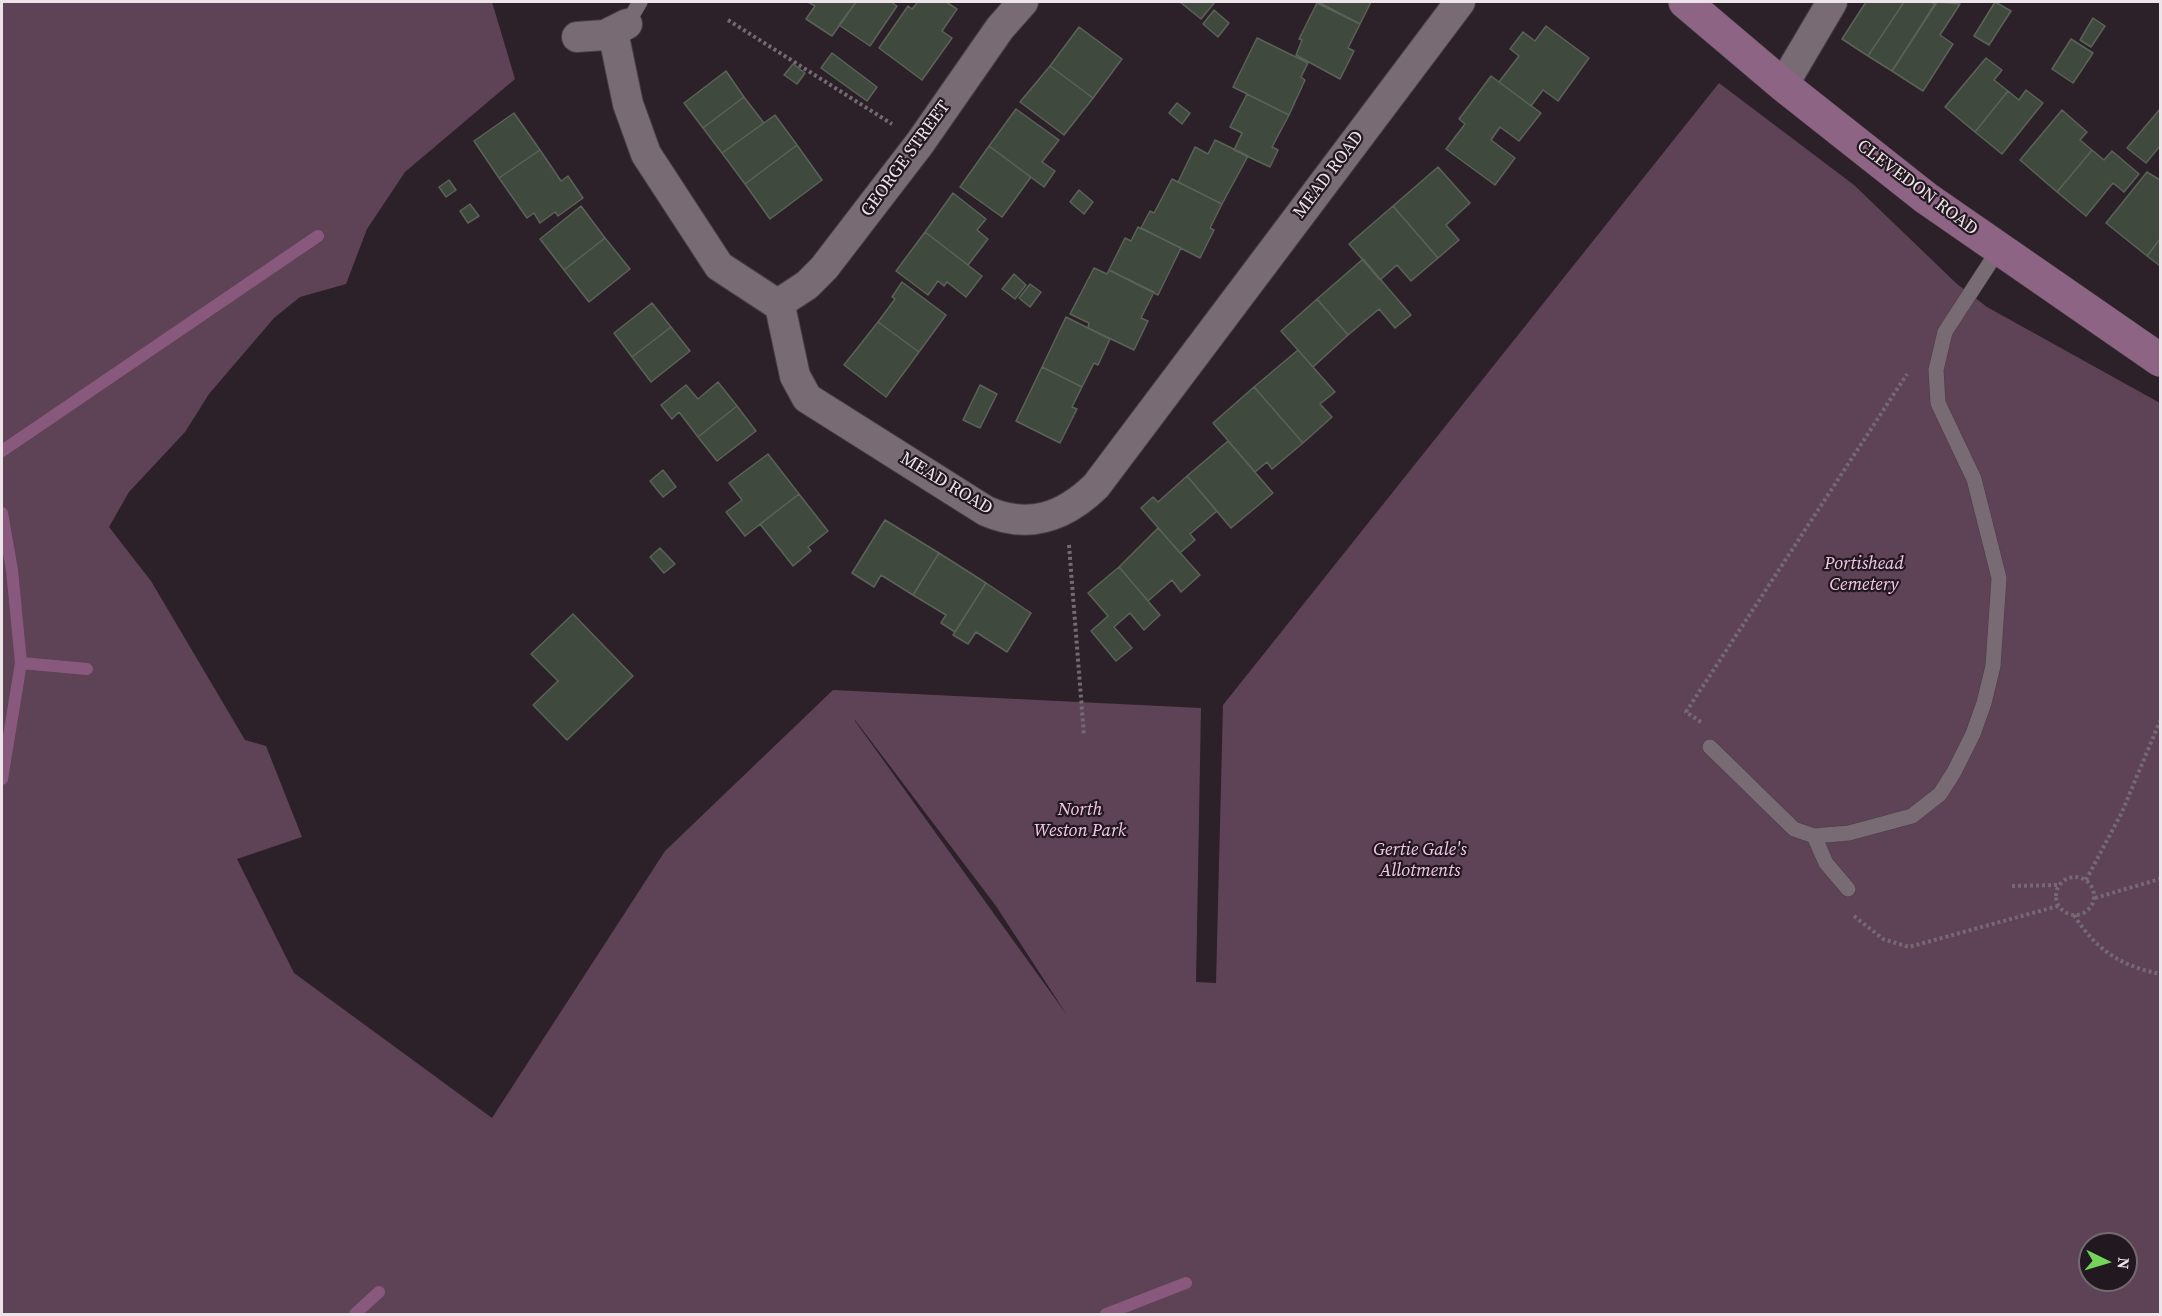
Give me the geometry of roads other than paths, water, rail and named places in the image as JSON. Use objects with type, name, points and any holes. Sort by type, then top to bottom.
[{"type":"main road","name":"CLEVEDON ROAD","points":[[1685,2],[1783,85],[1926,198],[2160,360]]},
{"type":"street","name":"GEORGE STREET","points":[[778,304],[800,291],[824,268],[920,142],[1000,28],[1023,2]]},
{"type":"street","name":"MEAD ROAD","points":[[778,304],[783,315],[795,376],[804,393],[814,403],[986,511],[1007,517],[1033,519],[1066,511],[1096,486],[1460,2]]},
{"type":"street","points":[[1783,85],[1832,2]]},
{"type":"street","points":[[577,37],[597,36],[627,19],[628,104],[646,154],[719,266],[778,304]]},
{"type":"lane","points":[[1710,747],[1794,830],[1814,836],[1849,833],[1912,816],[1929,805],[1954,772],[1973,734],[1984,703],[1996,634],[1999,593],[1996,564],[1974,479],[1938,403],[1935,387],[1938,354],[1945,332],[1999,249]]},
{"type":"lane","points":[[1814,836],[1826,863],[1848,890]]},
{"type":"waterway","points":[[2,451],[318,236]]},
{"type":"waterway","points":[[2,513],[12,570],[21,663],[2,779]]},
{"type":"waterway","points":[[21,663],[87,669]]},
{"type":"waterway","points":[[1106,1314],[1186,1283]]},
{"type":"waterway","points":[[355,1314],[379,1292]]},
{"type":"park label","name":"Portishead Cemetery","points":[[1864,574]]},
{"type":"park label","name":"North Weston Park","points":[[1080,820]]},
{"type":"park label","name":"Gertie Gale's Allotments","points":[[1420,860]]}]
